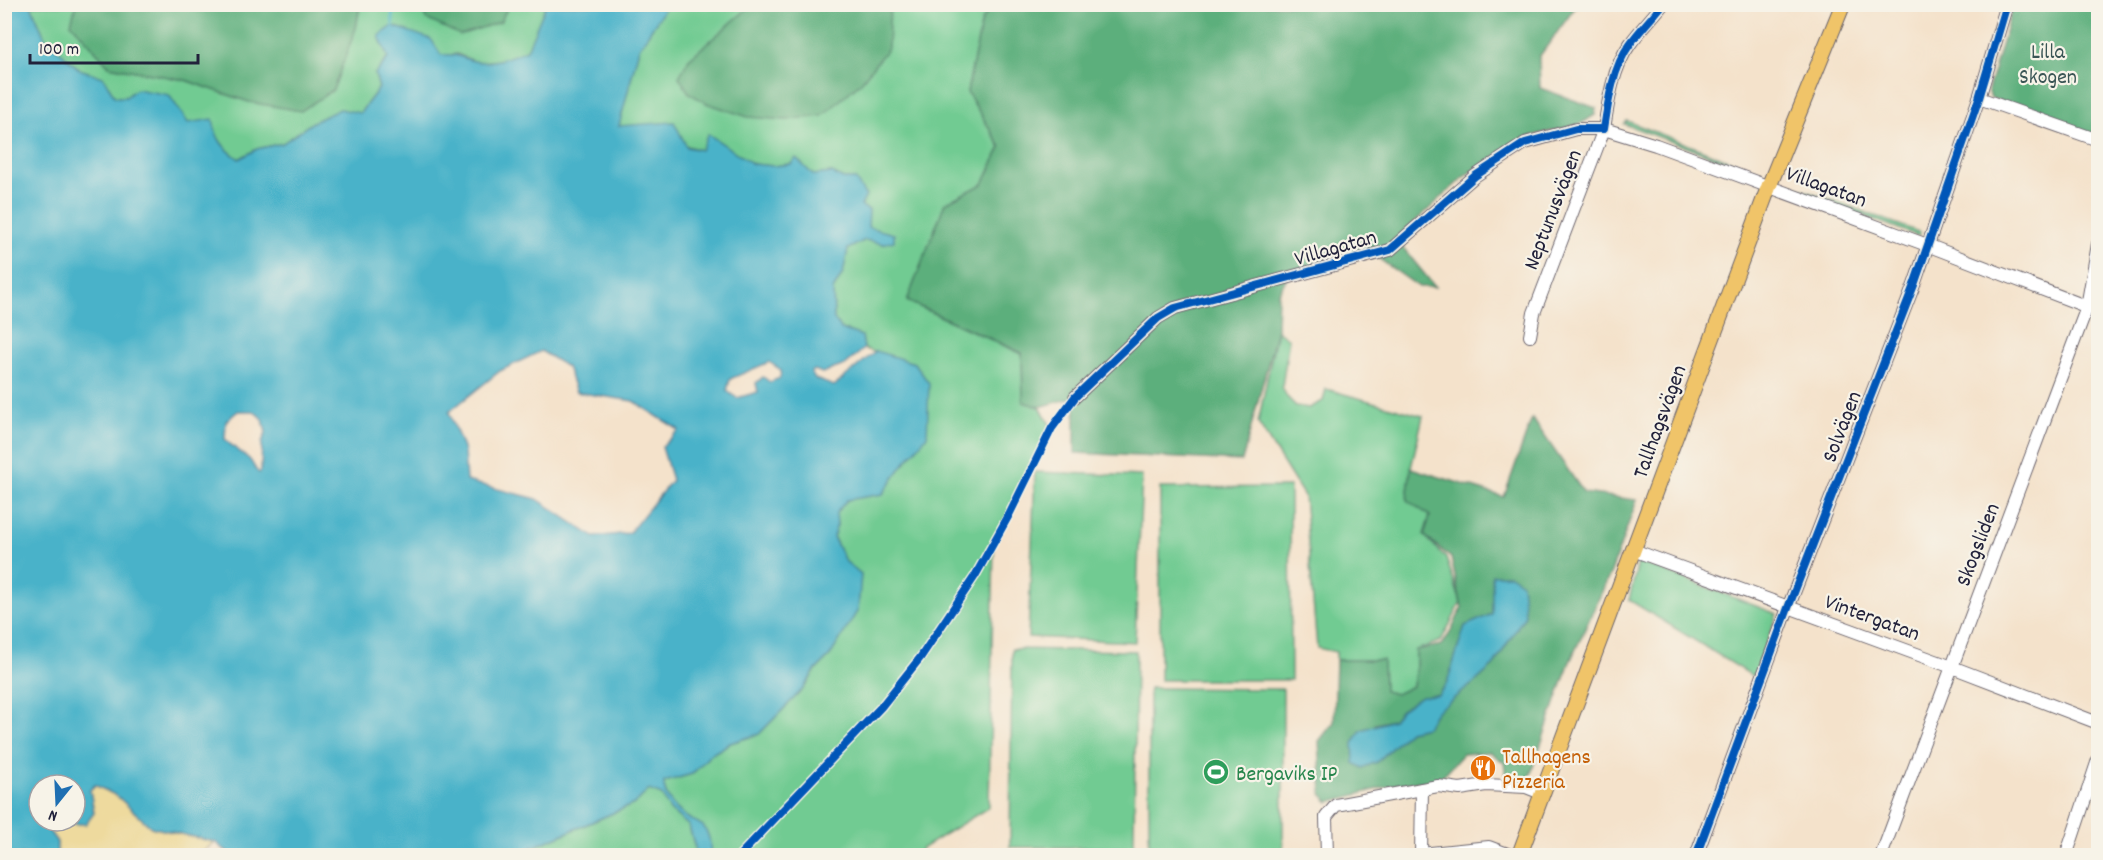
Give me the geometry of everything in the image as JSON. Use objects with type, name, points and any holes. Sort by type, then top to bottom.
[{"type":"main road","name":"Tallhagsvägen","points":[[1519,855],[1769,186],[1843,4]]},
{"type":"street","name":"Neptunusvägen","points":[[1530,336],[1534,313],[1604,129],[1616,72],[1628,45],[1663,4]]},
{"type":"street","name":"Solvägen","points":[[1696,855],[1788,608],[1914,285],[1979,98],[2007,4]]},
{"type":"street","points":[[1979,98],[2098,140]]},
{"type":"street","name":"Villagatan","points":[[1076,397],[1158,318],[1175,308],[1390,250],[1476,175],[1525,143],[1576,129],[1604,129],[1656,145],[2093,309]]},
{"type":"street","name":"Skogsliden","points":[[1881,855],[1952,667],[2093,309],[2098,244]]},
{"type":"street","name":"Vintergatan","points":[[1633,550],[2098,723]]},
{"type":"street","points":[[2066,855],[2098,760]]},
{"type":"street","points":[[1327,855],[1326,817],[1336,805],[1438,786],[1469,789],[1486,785],[1526,787],[1541,793]]},
{"type":"street","points":[[1422,789],[1421,855],[1489,847],[1513,855]]},
{"type":"green space","points":[[76,4],[360,5],[356,28],[333,90],[301,111],[249,102],[185,80],[109,66],[71,23]]},
{"type":"green space","points":[[421,4],[509,5],[500,22],[460,35],[426,19]]},
{"type":"green space","name":"Lilla Skogen","points":[[2093,4],[2098,6],[2098,136],[1991,98],[1988,90],[2013,5]]},
{"type":"green space","points":[[31,5],[76,5],[109,66],[185,80],[249,102],[356,28],[360,5],[421,5],[426,19],[500,22],[509,5],[546,5],[528,50],[503,60],[476,62],[457,54],[441,56],[407,31],[393,26],[388,58],[375,74],[379,88],[360,113],[313,122],[283,143],[257,149],[239,159],[228,151],[216,137],[188,123],[168,95],[115,97],[103,77],[79,69],[45,38]]},
{"type":"green space","points":[[667,5],[752,5],[689,59],[888,23],[890,5],[993,5],[982,20],[967,92],[1001,147],[983,184],[945,203],[907,301],[1022,354],[1023,402],[1040,407],[1052,428],[994,542],[989,807],[921,849],[922,855],[710,855],[708,839],[703,827],[681,813],[672,804],[664,788],[664,782],[692,774],[710,755],[730,743],[759,734],[803,689],[815,671],[830,656],[861,574],[845,561],[833,536],[837,525],[835,513],[847,500],[883,493],[900,469],[914,363],[864,349],[862,336],[841,329],[834,319],[833,290],[843,273],[848,249],[865,240],[883,244],[868,227],[855,179],[843,179],[832,173],[813,175],[796,159],[791,164],[773,166],[753,164],[708,134],[701,150],[618,126],[639,48]]},
{"type":"green space","points":[[752,5],[890,5],[888,48],[861,82],[822,116],[786,120],[748,117],[706,103],[689,93],[679,77],[689,59]]},
{"type":"green space","points":[[993,5],[1577,5],[1539,57],[1540,88],[1596,108],[1595,115],[1580,124],[1524,138],[1466,175],[1396,239],[1435,287],[1419,287],[1365,249],[1290,272],[1278,294],[1277,330],[1242,461],[1075,453],[1075,397],[1040,407],[1023,402],[1022,353],[907,301],[945,203],[983,184],[1001,147],[967,92],[982,20]]},
{"type":"green space","points":[[1627,121],[1759,172],[1624,124]]},
{"type":"green space","points":[[1788,184],[1919,232],[1920,235],[1787,187]]},
{"type":"green space","points":[[1277,330],[1289,339],[1282,387],[1287,397],[1296,406],[1309,408],[1323,401],[1326,389],[1423,416],[1411,468],[1407,500],[1430,516],[1424,535],[1446,558],[1461,603],[1441,641],[1416,650],[1413,686],[1396,694],[1384,691],[1383,660],[1336,660],[1336,652],[1317,648],[1304,496],[1258,423]]},
{"type":"green space","points":[[1532,418],[1584,493],[1637,500],[1611,572],[1569,664],[1526,787],[1507,786],[1504,763],[1490,752],[1463,754],[1439,780],[1397,784],[1329,802],[1322,795],[1319,741],[1334,722],[1336,660],[1383,660],[1384,691],[1396,694],[1413,686],[1416,650],[1441,645],[1462,608],[1451,558],[1424,535],[1430,516],[1407,500],[1411,468],[1504,497]],"holes":[[[1492,614],[1525,615],[1494,665],[1437,711],[1426,727],[1409,731],[1377,762],[1375,724],[1393,720],[1400,711],[1421,696],[1438,695],[1447,683],[1465,626]]]},
{"type":"green space","points":[[1035,472],[1142,476],[1135,642],[1028,637]]},
{"type":"green space","points":[[1290,487],[1291,680],[1160,680],[1160,488]]},
{"type":"green space","points":[[1638,563],[1777,614],[1754,677],[1629,600]]},
{"type":"green space","points":[[1012,649],[1136,651],[1134,848],[1010,847]]},
{"type":"green space","name":"Bergaviks IP","points":[[1149,688],[1283,689],[1283,855],[1149,855]]},
{"type":"green space","points":[[649,790],[662,795],[670,810],[689,826],[697,855],[502,856],[526,850],[634,804]]},
{"type":"sand","points":[[95,785],[117,796],[151,827],[215,842],[199,855],[146,855],[121,849],[113,855],[57,855],[57,842],[51,833],[87,833],[87,817],[94,813],[90,790]]},
{"type":"water","points":[[5,4],[31,5],[45,38],[79,69],[103,77],[115,97],[126,97],[136,89],[169,95],[188,123],[213,119],[221,142],[239,159],[257,149],[283,143],[313,122],[340,109],[360,113],[379,88],[375,74],[388,58],[379,36],[393,26],[431,39],[441,55],[456,55],[474,61],[488,62],[527,50],[546,5],[667,5],[639,48],[619,126],[674,122],[687,147],[701,150],[708,134],[753,164],[773,166],[791,164],[796,158],[813,175],[832,173],[843,179],[855,179],[866,196],[861,206],[869,210],[868,227],[894,234],[894,241],[883,244],[865,240],[848,249],[843,273],[833,290],[834,319],[841,329],[862,336],[864,349],[845,365],[822,373],[815,370],[811,372],[815,379],[834,386],[876,351],[914,363],[929,383],[927,436],[883,494],[847,500],[836,513],[837,525],[833,537],[845,561],[861,574],[858,610],[830,656],[815,671],[803,689],[759,734],[730,743],[710,755],[692,774],[664,782],[666,794],[676,809],[704,827],[710,841],[710,855],[697,855],[689,826],[670,810],[662,795],[649,790],[634,804],[526,850],[502,855],[233,856],[215,842],[151,827],[117,796],[95,785],[90,790],[94,813],[87,823],[87,773],[27,773],[27,833],[51,833],[57,842],[57,855],[5,855]],"holes":[[[541,351],[567,367],[576,392],[633,401],[679,430],[662,447],[672,480],[629,533],[594,537],[537,499],[466,481],[464,451],[449,412],[500,371]],[[769,362],[781,370],[780,378],[770,382],[763,377],[756,383],[758,392],[737,398],[727,391],[730,379]],[[238,411],[253,411],[263,419],[266,433],[262,442],[259,473],[250,460],[225,439],[226,421]]]},
{"type":"water","points":[[1492,575],[1510,575],[1522,583],[1525,615],[1494,665],[1437,711],[1426,727],[1409,731],[1377,762],[1362,768],[1354,763],[1353,743],[1361,730],[1393,720],[1400,711],[1421,696],[1438,695],[1447,683],[1465,626],[1492,614]]},
{"type":"waterway","points":[[392,4],[393,26]]},
{"type":"cycle path","points":[[739,856],[881,707],[920,658],[975,576],[1009,515],[1052,428],[1075,397],[1158,318],[1175,308],[1390,250],[1475,176],[1525,143],[1576,129],[1604,129],[1612,85],[1619,63],[1630,44],[1663,4]]},
{"type":"cycle path","points":[[1696,856],[1788,608],[1914,285],[1979,98],[2007,4]]},
{"type":"place","name":"Tallhagens Pizzeria","points":[[1483,768]]},
{"type":"place","name":"Bergaviks IP","points":[[1216,772]]}]
